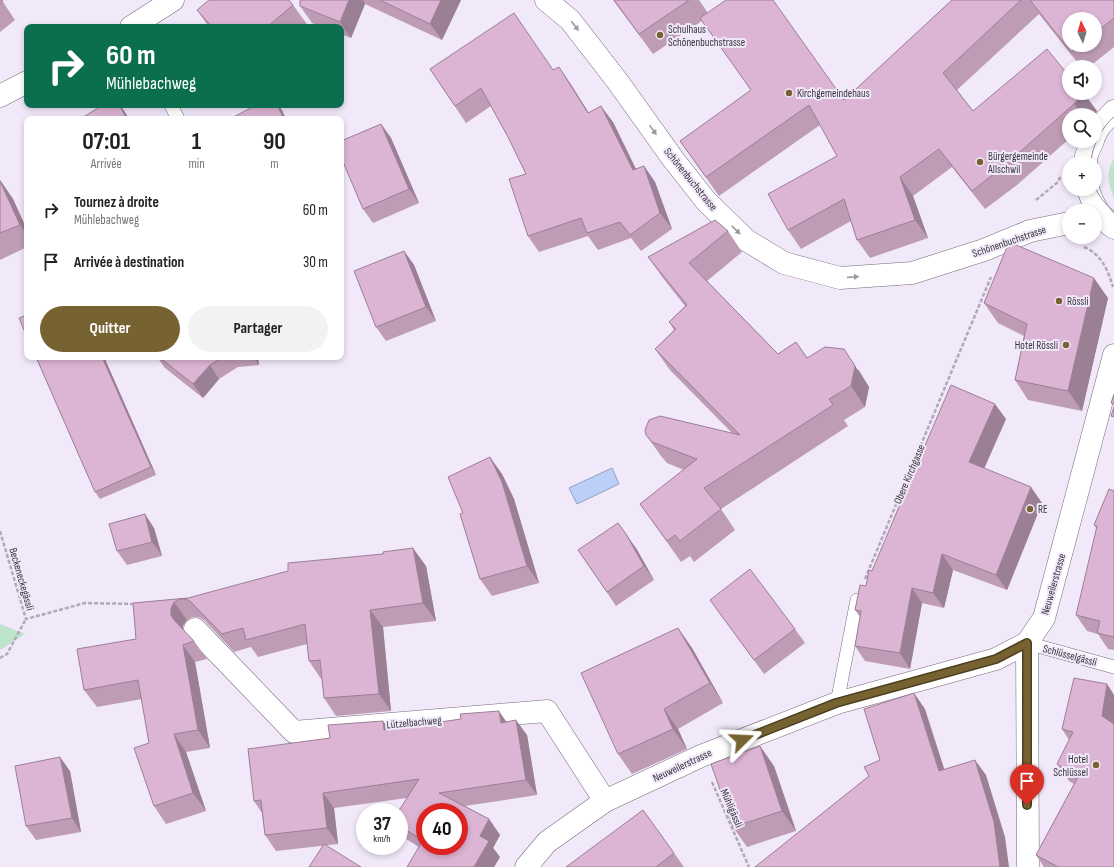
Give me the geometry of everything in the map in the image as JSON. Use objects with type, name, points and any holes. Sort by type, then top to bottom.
[{"type":"street","points":[[136,24],[173,0]]},
{"type":"street","name":"Schönenbuchstrasse","points":[[546,0],[570,20],[706,201],[746,240],[784,263],[840,278],[912,272],[984,250],[1030,231],[1062,224]]},
{"type":"street","points":[[0,96],[24,84]]},
{"type":"street","points":[[1102,123],[1114,111]]},
{"type":"street","points":[[1091,196],[1103,220]]},
{"type":"street","name":"Neuweilerstrasse","points":[[526,867],[547,842],[605,801],[701,756],[836,703],[996,659],[1027,643],[1044,618],[1114,355]]},
{"type":"street","name":"Lützelbachweg","points":[[195,629],[294,732],[547,711],[605,801]]},
{"type":"street","points":[[1027,643],[1028,867]]},
{"type":"lane","points":[[836,703],[857,600]]},
{"type":"lane","name":"Schlüsselgässli","points":[[1027,643],[1114,667]]},
{"type":"path","points":[[1036,201],[1058,182],[1061,175]]},
{"type":"path","points":[[1082,245],[1089,248],[1103,261],[1113,286]]},
{"type":"path","name":"Obere Kirchgasse","points":[[857,600],[992,274],[984,250]]},
{"type":"path","name":"Beckeneckegässli","points":[[0,531],[26,619],[85,603],[142,604]]},
{"type":"path","points":[[0,658],[7,654],[26,619]]},
{"type":"path","name":"Mühligässli","points":[[701,756],[749,867]]},
{"type":"green space","points":[[1114,158],[1114,198],[1108,178]]},
{"type":"green space","points":[[0,624],[25,634],[0,650]]},
{"type":"water","points":[[612,468],[619,484],[577,504],[569,488]]},
{"type":"building","points":[[209,0],[289,0],[293,5],[271,24],[209,24],[197,10]]},
{"type":"building","points":[[300,0],[349,0],[340,22],[300,6]]},
{"type":"building","points":[[380,0],[441,0],[430,24]]},
{"type":"building","points":[[614,0],[689,0],[639,34]]},
{"type":"building","points":[[726,0],[773,0],[844,100],[952,0],[1021,0],[943,73],[973,111],[1047,49],[1062,67],[1062,100],[1077,100],[1069,108],[1062,108],[1062,115],[1004,166],[972,191],[939,149],[900,177],[915,220],[857,240],[844,199],[788,230],[768,194],[837,156],[809,105],[706,177],[680,141],[751,90],[700,18]]},
{"type":"building","points":[[1030,0],[1114,0],[1114,18],[1102,27],[1102,12],[1062,12],[1062,41]]},
{"type":"building","points":[[514,13],[553,70],[559,67],[588,113],[601,106],[633,170],[644,166],[660,213],[630,235],[620,222],[587,233],[581,218],[528,236],[509,179],[526,174],[508,137],[481,88],[455,106],[430,69]]},
{"type":"building","points":[[98,108],[121,108],[125,116],[85,116]]},
{"type":"building","points":[[250,108],[278,108],[282,116],[236,116]]},
{"type":"building","points":[[381,124],[409,189],[363,209],[344,164],[344,140]]},
{"type":"building","points":[[0,181],[20,225],[0,233]]},
{"type":"building","points":[[715,220],[728,231],[689,263],[778,354],[796,342],[807,358],[825,347],[844,349],[855,366],[851,386],[829,399],[833,405],[704,488],[721,509],[680,541],[675,535],[667,541],[640,504],[697,459],[652,442],[646,435],[645,430],[649,420],[660,416],[740,435],[655,349],[676,329],[669,322],[687,305],[648,257]]},
{"type":"building","points":[[1009,242],[1094,278],[1068,391],[1015,380],[1027,324],[984,303]]},
{"type":"building","points":[[404,251],[426,307],[376,327],[354,271]]},
{"type":"building","points":[[24,316],[24,330],[19,318]]},
{"type":"building","points":[[37,360],[103,360],[151,467],[95,492]]},
{"type":"building","points":[[163,360],[218,360],[210,365],[193,384]]},
{"type":"building","points":[[951,385],[995,404],[969,462],[1031,487],[996,575],[942,554],[933,593],[912,588],[900,653],[855,646],[861,611],[855,610],[860,585],[866,586],[869,570],[872,571]]},
{"type":"building","points":[[1114,394],[1114,404],[1111,403]]},
{"type":"building","points":[[1114,407],[1114,417],[1111,416]]},
{"type":"building","points":[[490,457],[502,482],[527,566],[480,579],[460,514],[463,513],[448,477]]},
{"type":"building","points":[[1109,489],[1114,491],[1114,637],[1097,633],[1100,621],[1076,615],[1097,526],[1094,525]]},
{"type":"building","points":[[145,514],[152,542],[117,551],[109,524]]},
{"type":"building","points":[[618,523],[644,566],[607,592],[578,550]]},
{"type":"building","points":[[413,548],[423,603],[370,610],[379,694],[324,698],[320,660],[309,661],[305,624],[246,640],[243,628],[222,634],[191,602],[186,599],[180,599],[174,602],[171,608],[171,615],[194,641],[183,645],[198,730],[174,734],[193,793],[154,806],[134,748],[149,743],[138,680],[84,690],[77,649],[136,639],[133,603],[188,598],[288,571],[288,563],[383,554],[383,552]]},
{"type":"building","points":[[750,569],[795,629],[754,660],[710,600]]},
{"type":"building","points":[[678,628],[710,683],[664,709],[673,729],[618,754],[581,673]]},
{"type":"building","points":[[1074,678],[1107,684],[1102,716],[1114,724],[1114,867],[1058,867],[1036,855],[1078,777],[1057,764],[1073,732],[1062,729]]},
{"type":"building","points":[[914,693],[939,771],[975,760],[994,822],[1000,867],[755,867],[869,776],[864,767],[880,760],[864,709]]},
{"type":"building","points":[[499,711],[501,723],[516,720],[526,780],[439,793],[458,803],[416,803],[416,836],[408,831],[408,803],[404,803],[419,779],[323,793],[327,828],[265,835],[261,800],[254,801],[248,749],[330,738],[328,725],[383,721],[384,730],[461,719],[460,714]]},
{"type":"building","points":[[760,746],[782,811],[733,827],[711,764]]},
{"type":"building","points":[[60,757],[72,818],[26,826],[15,766]]},
{"type":"building","points":[[468,808],[489,819],[480,836],[489,841],[474,867],[407,867],[416,852],[416,855],[468,855]]},
{"type":"building","points":[[643,810],[674,853],[656,867],[566,867]]},
{"type":"building","points":[[324,844],[361,867],[309,867]]},
{"type":"tram line","points":[[1091,156],[1101,132],[1114,117]]},
{"type":"tram line","points":[[1100,196],[1114,211]]},
{"type":"place","name":"Schulhaus Schönenbuchstrasse","points":[[660,35]]},
{"type":"place","name":"Kirchgemeindehaus","points":[[789,93]]},
{"type":"place","name":"Bürgergemeinde Allschwil","points":[[980,162]]},
{"type":"place","name":"Rössli","points":[[1059,301]]},
{"type":"place","name":"Hotel Rössli","points":[[1066,345]]},
{"type":"place","name":"RE","points":[[1030,509]]},
{"type":"place","name":"Hotel Schlüssel","points":[[1096,765]]},
{"type":"route","points":[[742,740],[836,703],[996,659],[1027,643],[1027,805]]}]
